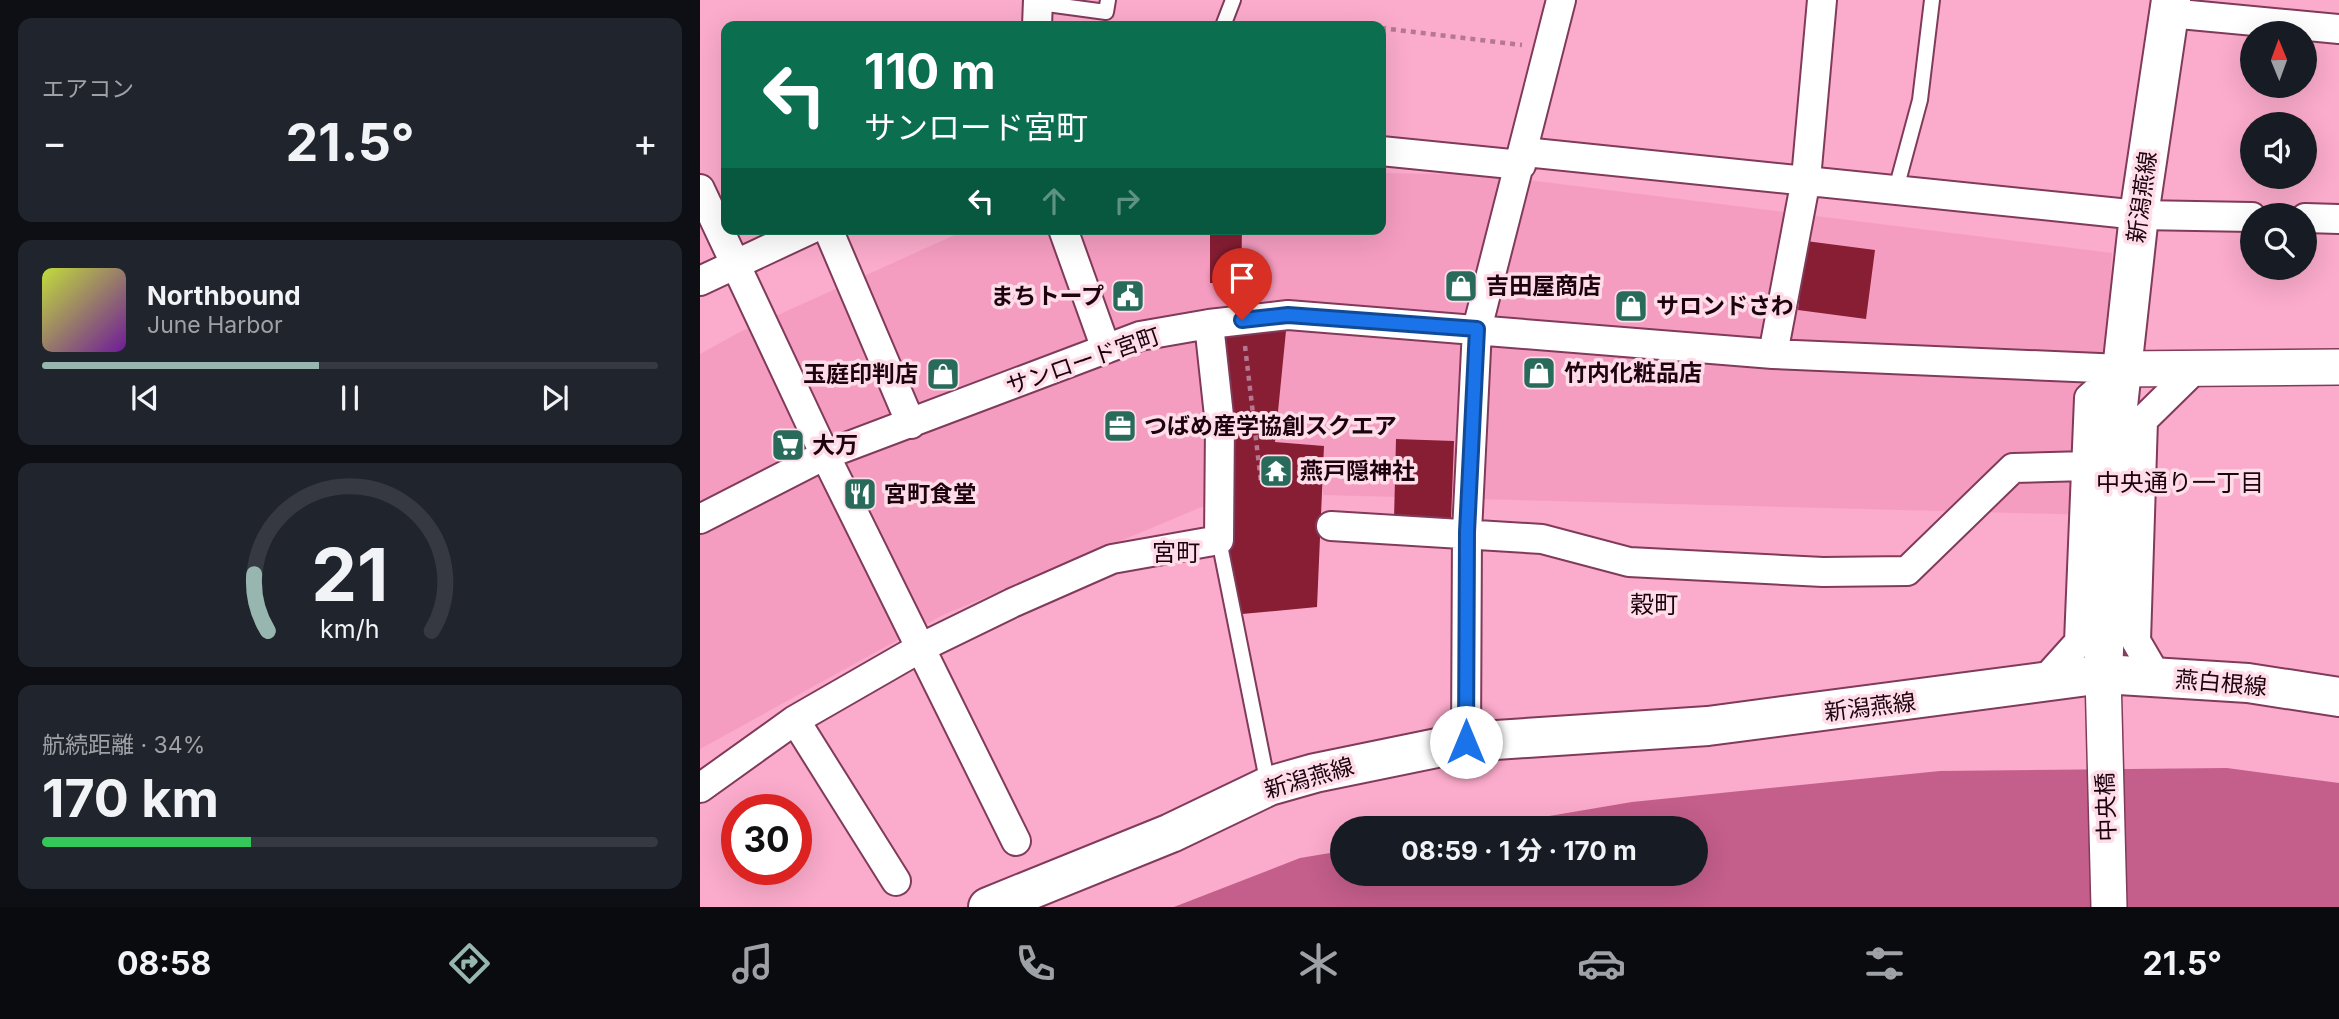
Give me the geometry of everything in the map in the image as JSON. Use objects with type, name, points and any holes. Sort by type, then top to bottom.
[{"type":"main road","name":"新潟燕線","points":[[988,907],[1171,833],[1269,786],[1315,773],[1466,742],[1708,726],[2043,682],[2103,691],[2112,461],[2139,215],[2170,6]]},
{"type":"main road","name":"燕白根線","points":[[2103,691],[2157,677],[2334,692]]},
{"type":"street","points":[[1037,21],[1039,0]]},
{"type":"street","points":[[1466,742],[1467,532],[1477,329],[1561,0]]},
{"type":"street","points":[[1773,354],[1806,179],[1822,0]]},
{"type":"street","points":[[2170,6],[2339,29]]},
{"type":"street","points":[[1386,151],[1806,179],[2139,215],[2240,217]]},
{"type":"street","points":[[700,189],[721,232]]},
{"type":"street","points":[[2317,218],[2339,219]]},
{"type":"street","points":[[723,235],[825,455],[1016,841]]},
{"type":"street","points":[[700,281],[797,235]]},
{"type":"street","points":[[831,235],[911,424]]},
{"type":"street","points":[[1065,235],[1106,349]]},
{"type":"street","name":"サンロード宮町","points":[[700,519],[825,455],[1140,336],[1209,324],[1288,315],[1773,354],[2122,369]]},
{"type":"street","points":[[700,788],[795,720],[922,647],[1112,559],[1219,540],[1220,425],[1209,324]]},
{"type":"street","points":[[2043,682],[2079,642],[2088,398],[2122,369],[2339,367]]},
{"type":"street","points":[[2157,677],[2136,641],[2143,420],[2196,368]]},
{"type":"street","points":[[1331,526],[1467,532],[1542,539],[1629,562],[1823,572],[1907,570],[2014,468],[2087,466]]},
{"type":"street","name":"中央橋","points":[[2103,691],[2109,907]]},
{"type":"street","points":[[795,720],[896,881]]},
{"type":"lane","points":[[1039,0],[1047,4],[1107,12],[1108,0]]},
{"type":"lane","points":[[1225,21],[1233,0]]},
{"type":"lane","points":[[1896,189],[1920,100],[1932,0]]},
{"type":"lane","points":[[1219,540],[1269,786]]},
{"type":"path","points":[[1386,29],[1549,48]]},
{"type":"path","points":[[1242,320],[1261,482]]},
{"type":"shaded area","points":[[1386,173],[1487,175],[2112,253],[2096,515],[1323,495],[1323,446],[1275,442],[1286,331],[1223,330],[1228,496],[943,615],[700,749],[700,354],[738,333],[955,235],[1386,235]]},
{"type":"shaded area","points":[[2227,768],[2339,783],[2339,907],[1174,907],[1300,858],[1330,853],[1330,886],[1708,886],[1708,816],[1549,816],[1632,802],[1940,771]]},
{"type":"building","points":[[1210,235],[1242,235],[1241,283],[1210,283]]},
{"type":"building","points":[[1806,241],[1875,250],[1866,319],[1798,310]]},
{"type":"building","name":"燕戸隠神社","points":[[1222,330],[1286,331],[1275,442],[1324,446],[1317,607],[1242,614],[1227,538]]},
{"type":"building","points":[[1396,439],[1454,441],[1451,522],[1394,520]]},
{"type":"place","name":"吉田屋商店","points":[[1461,286]]},
{"type":"place","name":"まちトープ","points":[[1128,296]]},
{"type":"place","name":"サロンドさわ","points":[[1631,306]]},
{"type":"place","name":"竹内化粧品店","points":[[1539,373]]},
{"type":"place","name":"玉庭印判店","points":[[943,374]]},
{"type":"place","name":"つばめ産学協創スクエア","points":[[1120,426]]},
{"type":"place","name":"大万","points":[[788,445]]},
{"type":"place","name":"燕戸隠神社","points":[[1276,471]]},
{"type":"place","name":"宮町食堂","points":[[860,494]]},
{"type":"district","name":"中央通り一丁目","points":[[2180,483]]},
{"type":"district","name":"宮町","points":[[1176,553]]},
{"type":"district","name":"穀町","points":[[1654,605]]},
{"type":"route","points":[[1242,320],[1288,315],[1477,329],[1467,532],[1466,742]]}]
